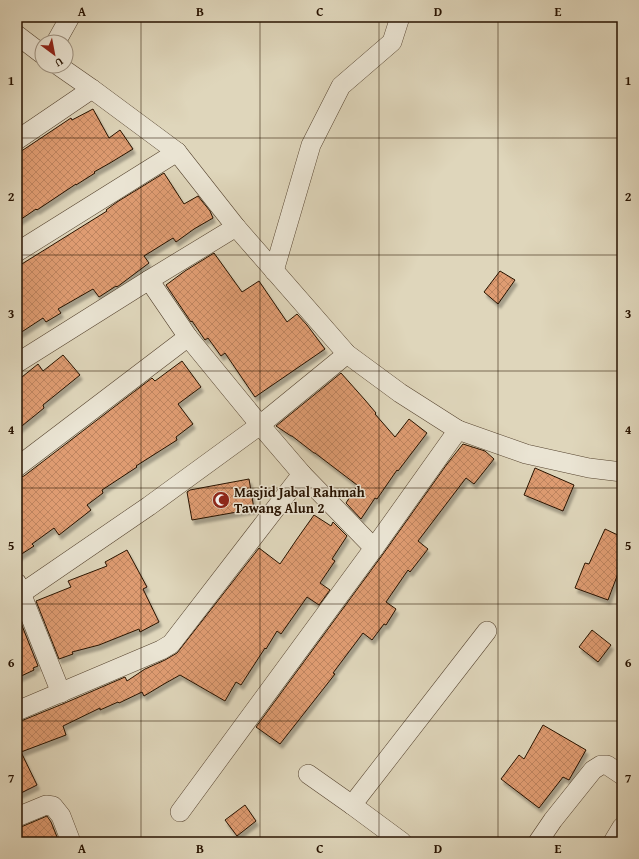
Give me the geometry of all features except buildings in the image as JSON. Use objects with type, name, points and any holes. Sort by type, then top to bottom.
[{"type":"street","points":[[60,34],[70,17]]},
{"type":"street","points":[[274,271],[311,145],[341,86],[392,42],[400,17]]},
{"type":"street","points":[[17,35],[34,48]]},
{"type":"street","points":[[70,74],[177,152],[236,226],[347,354],[400,393],[458,430],[526,454],[589,468],[622,472]]},
{"type":"street","points":[[17,140],[92,89]]},
{"type":"street","points":[[17,252],[177,152]]},
{"type":"street","points":[[17,363],[236,226]]},
{"type":"street","points":[[149,280],[188,337],[260,425],[302,474],[374,548]]},
{"type":"street","points":[[17,467],[188,337]]},
{"type":"street","points":[[60,693],[19,590],[149,506],[260,425],[347,354]]},
{"type":"street","points":[[180,812],[374,548],[458,430]]},
{"type":"street","points":[[17,711],[161,650],[171,644],[302,474]]},
{"type":"street","points":[[352,805],[487,631]]},
{"type":"street","points":[[538,842],[553,820],[593,770],[601,765],[607,765],[622,776]]},
{"type":"street","points":[[308,774],[401,842]]},
{"type":"street","points":[[17,817],[46,805],[52,806],[61,816],[70,842]]},
{"type":"street","points":[[613,842],[622,827]]},
{"type":"place","name":"Masjid Jabal Rahmah Tawang Alun 2","points":[[221,500]]}]
